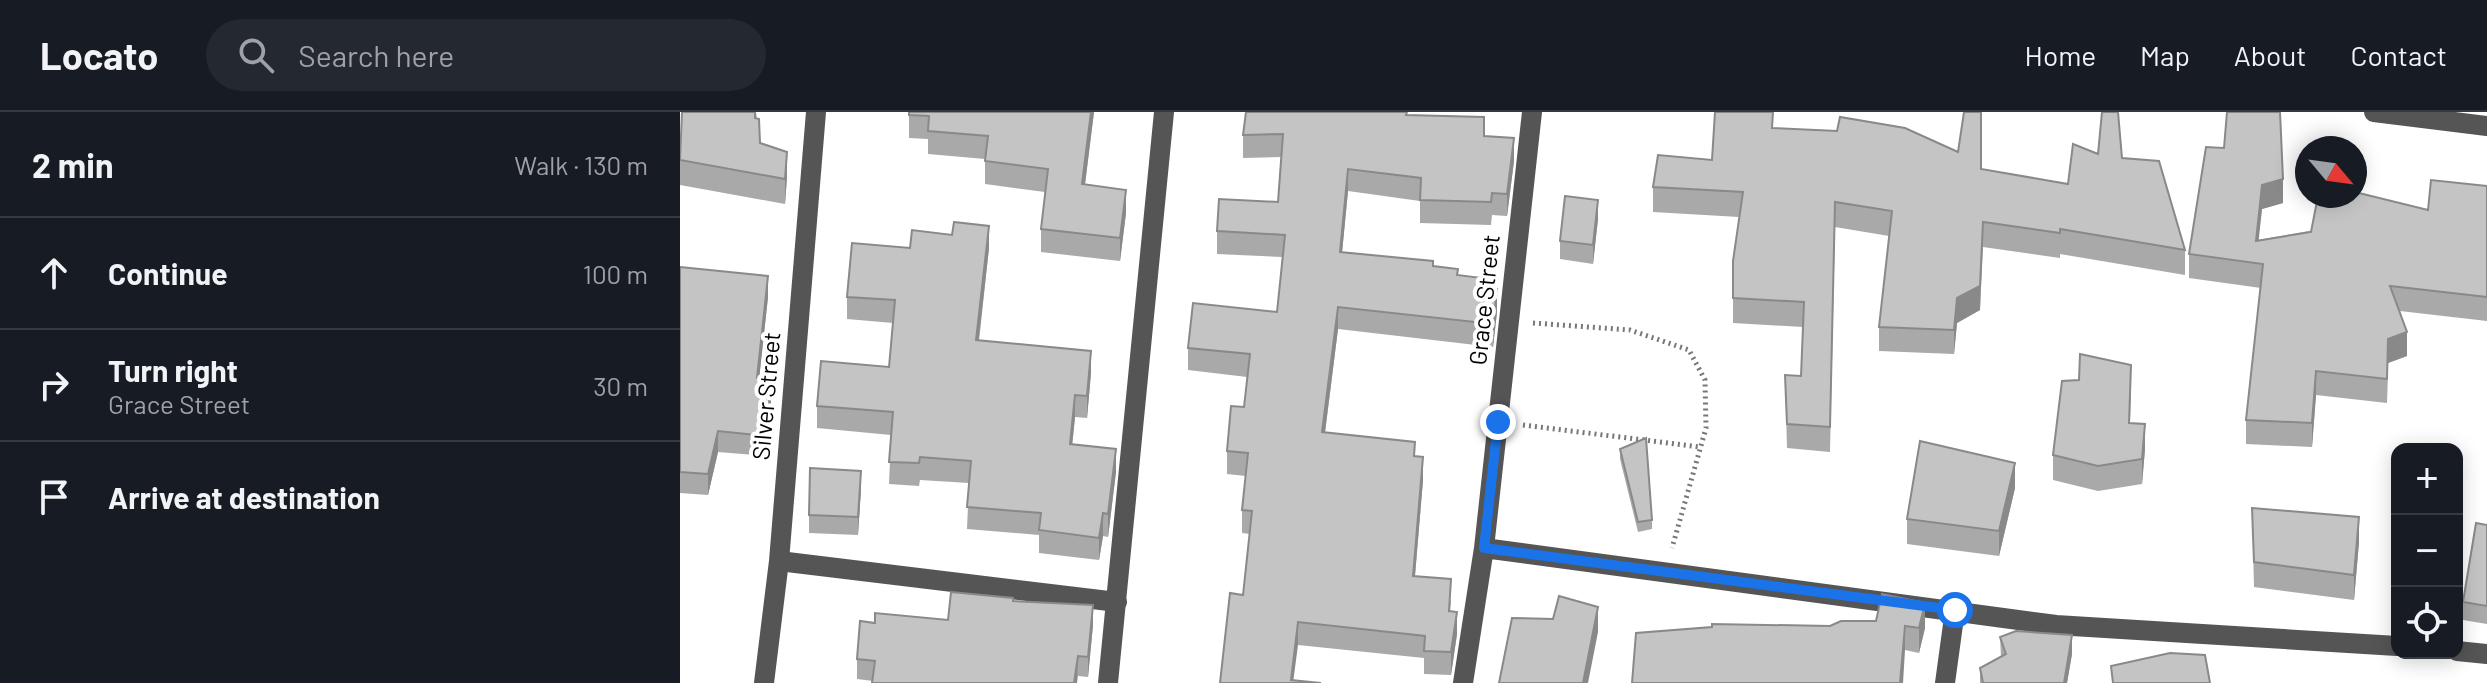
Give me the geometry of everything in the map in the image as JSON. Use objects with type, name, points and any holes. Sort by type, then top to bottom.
[{"type":"street","name":"Silver Street","points":[[764,683],[779,561],[816,112]]},
{"type":"street","points":[[1108,683],[1164,112]]},
{"type":"street","name":"Grace Street","points":[[1463,683],[1484,548],[1532,112]]},
{"type":"street","points":[[2374,112],[2487,126]]},
{"type":"street","points":[[1484,548],[2056,625],[2391,646]]},
{"type":"street","points":[[779,561],[1117,602]]},
{"type":"street","points":[[1945,683],[1955,610]]},
{"type":"street","points":[[2463,652],[2487,654]]},
{"type":"path","points":[[1509,321],[1630,330],[1689,350],[1705,380],[1706,428],[1672,538],[1670,572]]},
{"type":"path","points":[[1498,422],[1700,447]]},
{"type":"building","points":[[682,112],[755,112],[755,118],[759,119],[760,143],[787,152],[785,179],[680,160]]},
{"type":"building","points":[[909,112],[1091,112],[1082,184],[1126,190],[1120,238],[1041,229],[1048,169],[985,161],[988,136],[928,131],[929,116],[909,115]]},
{"type":"building","points":[[1246,112],[1407,112],[1406,115],[1484,117],[1484,136],[1514,138],[1507,194],[1492,193],[1491,202],[1420,200],[1421,178],[1348,169],[1340,252],[1433,261],[1433,266],[1458,269],[1457,275],[1482,278],[1481,287],[1497,289],[1493,324],[1338,307],[1322,432],[1415,442],[1414,456],[1423,457],[1413,576],[1451,579],[1449,611],[1457,612],[1451,652],[1424,651],[1425,636],[1298,622],[1291,680],[1321,683],[1220,683],[1230,593],[1243,595],[1252,511],[1242,510],[1248,453],[1227,451],[1231,406],[1244,407],[1250,354],[1188,348],[1193,303],[1277,312],[1285,235],[1217,231],[1219,199],[1278,202],[1283,134],[1243,135]]},
{"type":"building","points":[[1715,112],[1773,112],[1772,128],[1837,131],[1840,117],[1905,128],[1958,152],[1964,112],[1981,112],[1981,169],[2068,184],[2073,144],[2098,154],[2102,112],[2118,112],[2122,158],[2159,161],[2185,250],[2060,229],[2060,233],[1983,222],[1980,286],[1957,298],[1954,330],[1879,327],[1892,211],[1835,202],[1830,427],[1787,424],[1785,375],[1801,376],[1804,302],[1733,298],[1733,261],[1743,192],[1653,187],[1658,155],[1712,160]]},
{"type":"building","points":[[2227,112],[2280,112],[2283,179],[2262,185],[2256,241],[2311,232],[2316,208],[2367,208],[2367,195],[2428,210],[2431,180],[2487,186],[2487,297],[2390,286],[2407,332],[2388,339],[2387,379],[2316,371],[2312,423],[2246,420],[2263,264],[2189,254],[2206,147],[2224,148]]},
{"type":"building","points":[[1565,196],[1598,200],[1593,245],[1560,241]]},
{"type":"building","points":[[954,222],[989,226],[976,340],[1091,351],[1087,396],[1075,395],[1070,444],[1116,449],[1108,514],[1103,513],[1099,538],[1039,530],[1041,513],[967,507],[971,461],[920,457],[919,463],[889,462],[893,412],[817,406],[821,361],[889,367],[895,300],[847,297],[852,243],[910,248],[912,230],[952,235]]},
{"type":"building","points":[[680,267],[768,276],[757,378],[771,380],[766,436],[718,431],[708,474],[680,472]]},
{"type":"building","points":[[2080,354],[2131,365],[2129,423],[2145,424],[2142,459],[2098,466],[2053,455],[2062,381],[2079,380]]},
{"type":"building","points":[[1646,438],[1652,520],[1638,522],[1620,449]]},
{"type":"building","points":[[1920,441],[2015,463],[1999,531],[1907,519]]},
{"type":"building","points":[[810,468],[861,471],[858,517],[809,515]]},
{"type":"building","points":[[2252,508],[2359,517],[2354,575],[2254,562]]},
{"type":"building","points":[[2476,523],[2487,525],[2487,606],[2463,602]]},
{"type":"building","points":[[951,592],[1013,598],[1013,601],[1093,605],[1088,657],[1078,656],[1074,683],[872,683],[875,661],[857,659],[860,621],[875,623],[875,613],[948,620]]},
{"type":"building","points":[[1882,594],[1925,603],[1919,628],[1905,626],[1900,683],[1632,683],[1636,633],[1712,627],[1712,624],[1830,626],[1841,621],[1876,621]]},
{"type":"building","points":[[1559,596],[1598,607],[1583,683],[1499,683],[1512,618],[1553,619]]},
{"type":"building","points":[[2016,631],[2072,635],[2064,683],[1983,683],[1980,668],[2006,654],[2000,637]]},
{"type":"building","points":[[2170,653],[2205,655],[2210,683],[2113,683],[2111,666]]},
{"type":"route","points":[[1498,422],[1484,548],[1955,610]]}]
